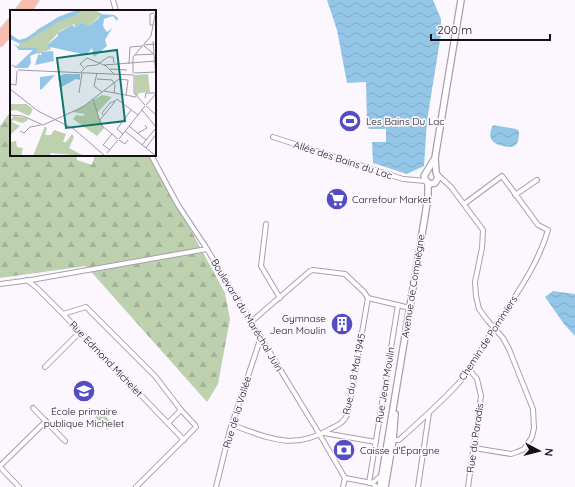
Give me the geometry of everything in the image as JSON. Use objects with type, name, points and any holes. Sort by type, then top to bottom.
[{"type":"highway","points":[[20,10],[28,0]]},
{"type":"highway","points":[[28,10],[35,0]]},
{"type":"highway","points":[[0,35],[10,23]]},
{"type":"highway","points":[[0,42],[10,31]]},
{"type":"main road","points":[[427,172],[437,173],[435,158],[461,0]]},
{"type":"main road","points":[[427,172],[435,158]]},
{"type":"main road","points":[[427,172],[431,182]]},
{"type":"main road","name":"Avenue de Compiègne","points":[[383,486],[398,376],[428,196],[431,182],[438,178],[437,173]]},
{"type":"main road","name":"Avenue de Compiègne","points":[[383,486],[382,476],[390,440]]},
{"type":"street","points":[[113,0],[116,10]]},
{"type":"street","name":"Allée des Bains du Lac","points":[[272,137],[403,179],[414,179],[448,184]]},
{"type":"street","points":[[152,156],[178,205],[207,249]]},
{"type":"street","points":[[414,179],[427,172]]},
{"type":"street","points":[[437,173],[448,184],[483,230],[482,248],[475,282],[479,309],[503,338],[510,349],[533,409],[534,428],[532,438],[524,449],[510,454],[474,448]]},
{"type":"street","points":[[464,204],[502,176],[515,195],[537,180]]},
{"type":"street","name":"Chemin de Pommiers","points":[[390,440],[399,440],[457,385],[469,369],[531,270],[548,230],[538,226],[515,195]]},
{"type":"street","points":[[266,224],[261,266],[280,298]]},
{"type":"street","name":"Boulevard du Maréchal Juin","points":[[0,284],[207,249],[322,434],[345,478]]},
{"type":"street","points":[[252,322],[310,271],[314,270],[345,274],[364,292],[368,298],[410,308]]},
{"type":"street","name":"Rue Edmond Michelet","points":[[27,280],[63,314],[184,440]]},
{"type":"street","name":"Rue du 8 Mai 1945","points":[[322,434],[344,421],[348,413],[368,298]]},
{"type":"street","name":"Rue Jean Moulin","points":[[371,483],[376,442],[398,305]]},
{"type":"street","points":[[63,314],[86,307],[155,376],[196,427],[136,487]]},
{"type":"street","points":[[45,367],[80,332]]},
{"type":"street","name":"Rue de la Vallée","points":[[216,487],[232,425],[261,337]]},
{"type":"street","name":"Rue du Paradis","points":[[468,487],[481,396],[477,379],[469,369]]},
{"type":"street","points":[[33,408],[65,441]]},
{"type":"street","points":[[168,423],[181,410]]},
{"type":"street","points":[[418,487],[429,413]]},
{"type":"street","points":[[19,487],[0,467],[46,421]]},
{"type":"street","points":[[232,425],[280,441],[298,442],[322,434],[376,442]]},
{"type":"street","points":[[371,483],[382,476]]},
{"type":"street","points":[[343,487],[345,478],[371,483],[376,487]]},
{"type":"green space","points":[[10,112],[10,156],[76,156],[77,160],[92,165],[95,156],[151,156],[225,293],[230,319],[218,384],[207,402],[86,266],[0,278],[0,126]]},
{"type":"green space","points":[[101,411],[113,424],[107,430],[95,417]]},
{"type":"water","points":[[327,0],[433,0],[441,19],[441,34],[427,121],[424,166],[407,174],[373,163],[372,142],[386,142],[386,129],[369,129],[367,125],[366,82],[347,83],[337,30]]},
{"type":"water","points":[[493,125],[516,129],[519,131],[516,145],[507,147],[499,145],[493,141],[490,133]]},
{"type":"water","points":[[553,291],[575,294],[575,336],[564,324],[545,297]]},
{"type":"place","name":"Les Bains Du Lac","points":[[350,121]]},
{"type":"place","name":"Carrefour Market","points":[[337,199]]},
{"type":"place","name":"Gymnase Jean Moulin","points":[[342,324]]},
{"type":"place","name":"École primaire publique Michelet","points":[[84,391]]},
{"type":"place","name":"Caisse d'Épargne","points":[[344,450]]}]
